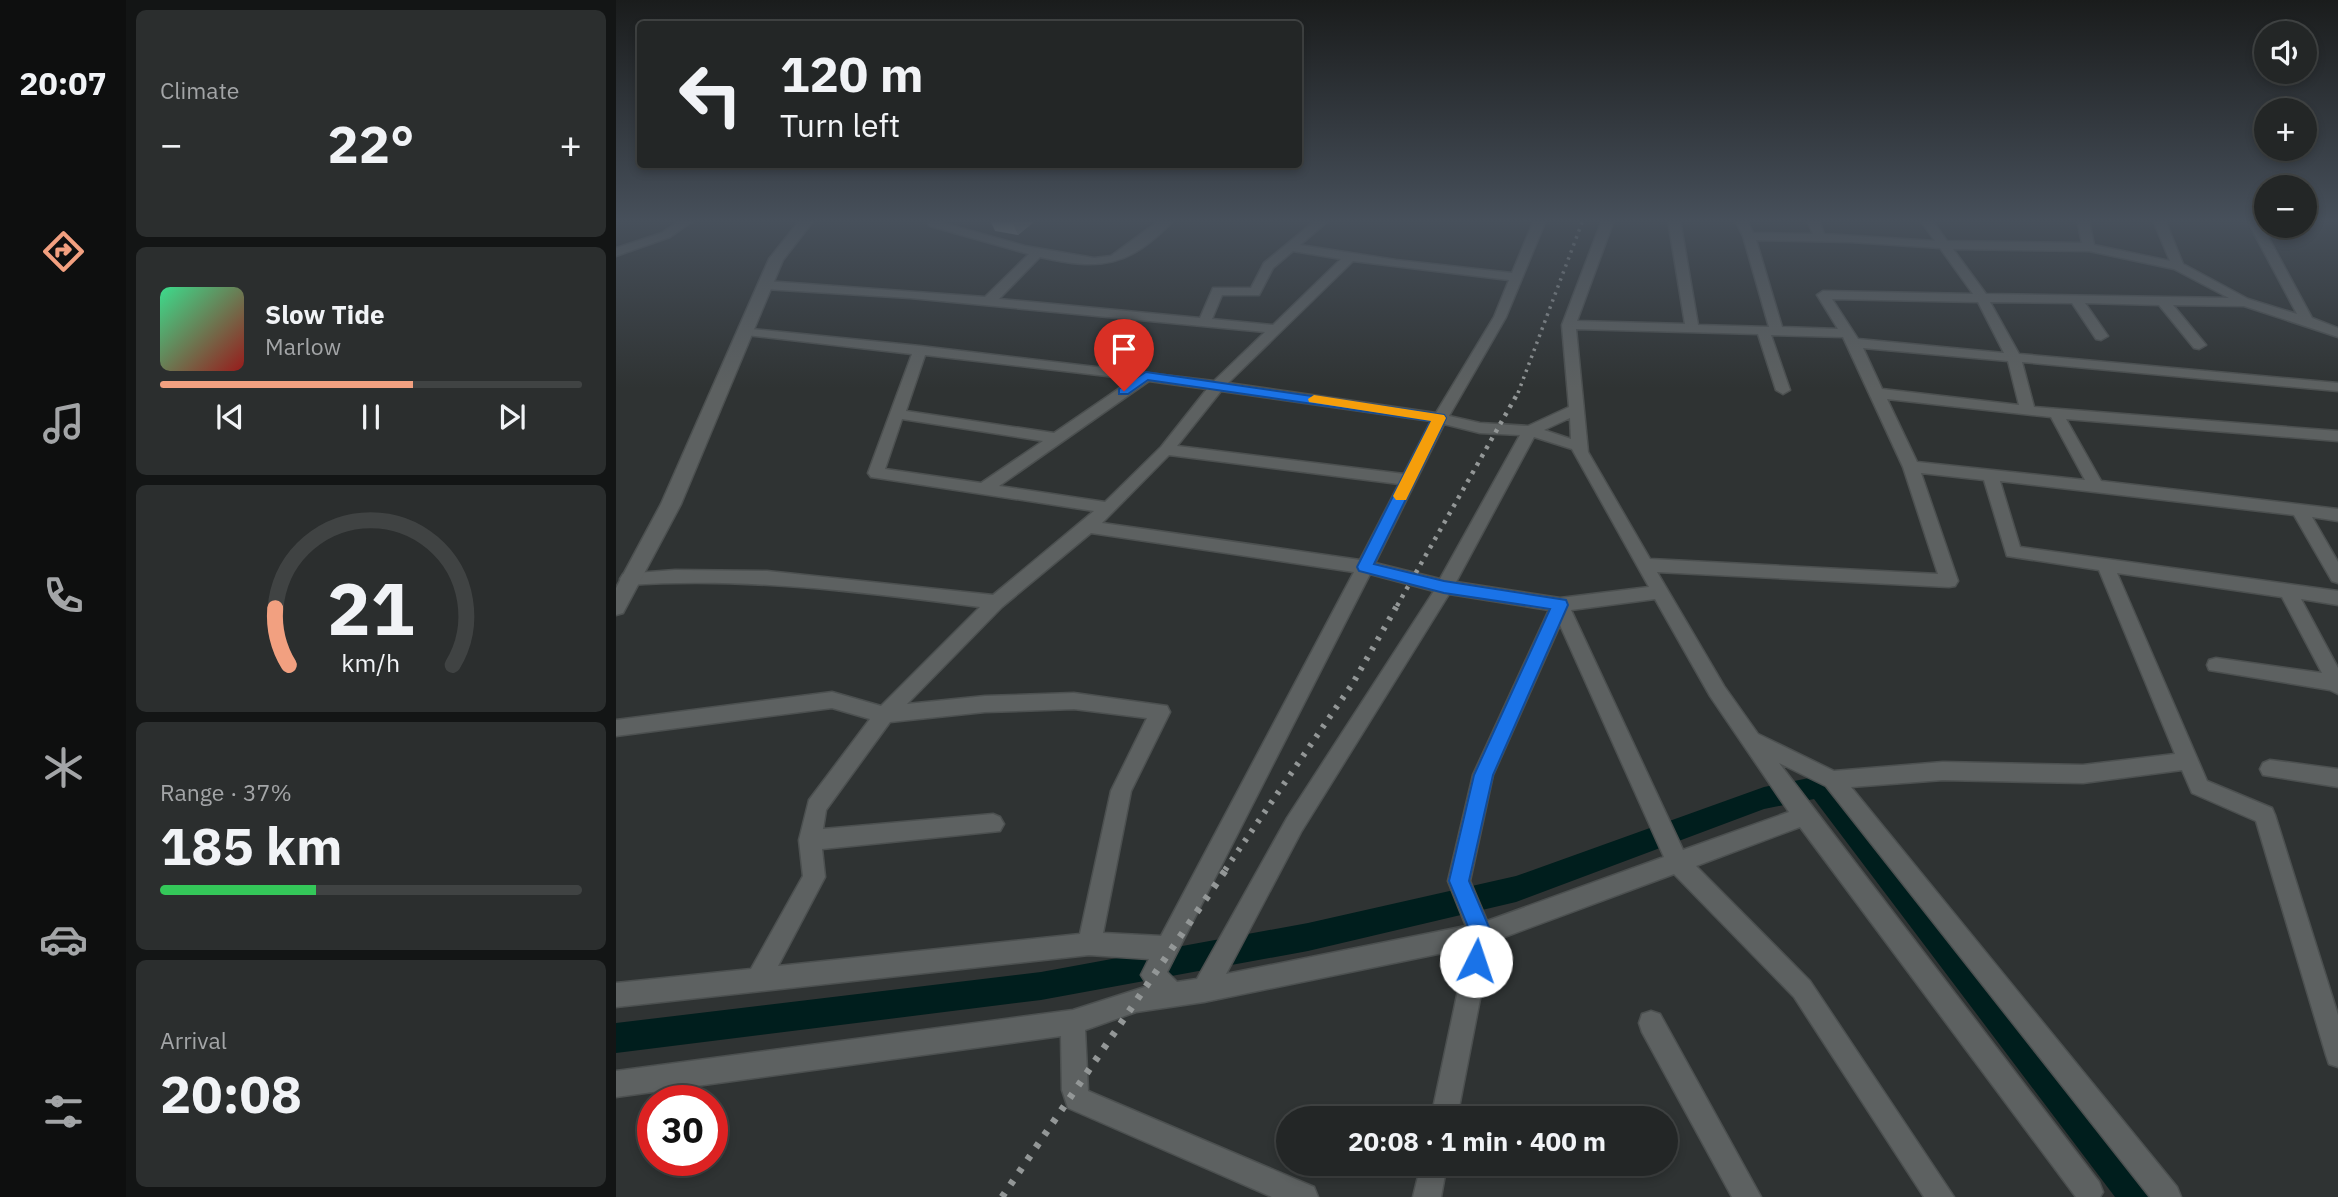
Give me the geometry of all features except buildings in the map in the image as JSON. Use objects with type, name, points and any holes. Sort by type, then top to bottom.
[{"type":"street","points":[[616,607],[671,504],[769,276]]},
{"type":"street","points":[[989,301],[1014,276]]},
{"type":"street","points":[[1205,321],[1217,291],[1255,292],[1263,276]]},
{"type":"street","points":[[759,978],[814,877],[810,840],[816,807],[884,715],[996,601],[1108,508],[1166,450],[1218,385],[1331,276]]},
{"type":"street","points":[[1173,995],[1153,975],[1440,418],[1476,362],[1518,277],[1508,276]]},
{"type":"street","points":[[1587,276],[1569,325],[1580,452],[1717,691],[1804,816],[2089,1192]]},
{"type":"street","points":[[1683,276],[1692,329]]},
{"type":"street","points":[[1758,276],[1783,390]]},
{"type":"street","points":[[1967,276],[1982,298],[2013,356],[2028,411]]},
{"type":"street","points":[[2196,276],[2245,302],[2338,333]]},
{"type":"street","points":[[2283,276],[2307,321]]},
{"type":"street","points":[[765,285],[989,301],[1277,329]]},
{"type":"street","points":[[1645,565],[1949,581],[1911,467],[1851,338],[1823,295],[2245,302]]},
{"type":"street","points":[[2076,300],[2101,336]]},
{"type":"street","points":[[2163,301],[2199,345]]},
{"type":"street","points":[[1569,325],[1770,331],[2338,387]]},
{"type":"street","points":[[746,331],[1218,385],[1440,418],[1480,428],[1530,431],[1579,446]]},
{"type":"street","points":[[920,350],[876,473],[1108,508]]},
{"type":"street","points":[[984,489],[1146,376]]},
{"type":"street","points":[[1877,393],[2028,411],[2338,436]]},
{"type":"street","points":[[1204,990],[1294,825],[1444,587],[1530,431],[1576,409]]},
{"type":"street","points":[[2056,413],[2096,486]]},
{"type":"street","points":[[897,414],[1057,438]]},
{"type":"street","points":[[1166,450],[1409,480]]},
{"type":"street","points":[[1911,467],[2338,515]]},
{"type":"street","points":[[1990,475],[2013,552],[2338,598]]},
{"type":"street","points":[[2300,511],[2338,577]]},
{"type":"street","points":[[1088,527],[1365,567],[1444,587],[1560,605],[1660,592]]},
{"type":"street","points":[[2105,565],[2199,787],[2265,815],[2338,1055]]},
{"type":"street","points":[[629,579],[659,576],[786,578],[996,601]]},
{"type":"street","points":[[2288,591],[2337,684]]},
{"type":"street","points":[[1560,605],[1678,863],[1802,989],[1940,1197]]},
{"type":"street","points":[[1446,1106],[1482,934],[1459,881],[1483,775],[1560,605]]},
{"type":"street","points":[[2216,664],[2337,684]]},
{"type":"street","points":[[616,728],[832,700],[884,715],[985,704],[1074,701],[1160,712],[1121,791],[1089,944]]},
{"type":"street","points":[[1751,740],[1833,780],[2167,1197]]},
{"type":"street","points":[[1833,780],[1943,771],[2083,774],[2188,761]]},
{"type":"street","points":[[2270,769],[2338,778]]},
{"type":"street","points":[[616,1084],[1073,1022],[1136,1000],[1204,990],[1482,934],[1804,816]]},
{"type":"street","points":[[810,840],[993,824]]},
{"type":"street","points":[[616,995],[1089,944],[1168,948]]},
{"type":"street","points":[[1073,1022],[1074,1090],[1077,1099],[1304,1197]]},
{"type":"street","points":[[1651,1023],[1747,1197]]},
{"type":"street","points":[[1427,1197],[1431,1176]]},
{"type":"waterway","points":[[616,1038],[1041,986],[1308,937],[1516,889],[1764,798],[1819,787],[2135,1197]]},
{"type":"railway","points":[[1518,392],[1562,276]]},
{"type":"railway","points":[[1397,606],[1518,392]]},
{"type":"railway","points":[[1225,870],[1353,683],[1398,604]]},
{"type":"railway","points":[[1002,1197],[1227,868]]},
{"type":"slow traffic","points":[[1314,399],[1440,418],[1401,496]]},
{"type":"route","points":[[1124,391],[1146,376],[1440,418],[1365,567],[1444,587],[1560,605],[1483,775],[1459,881],[1482,934],[1476,961]]}]
